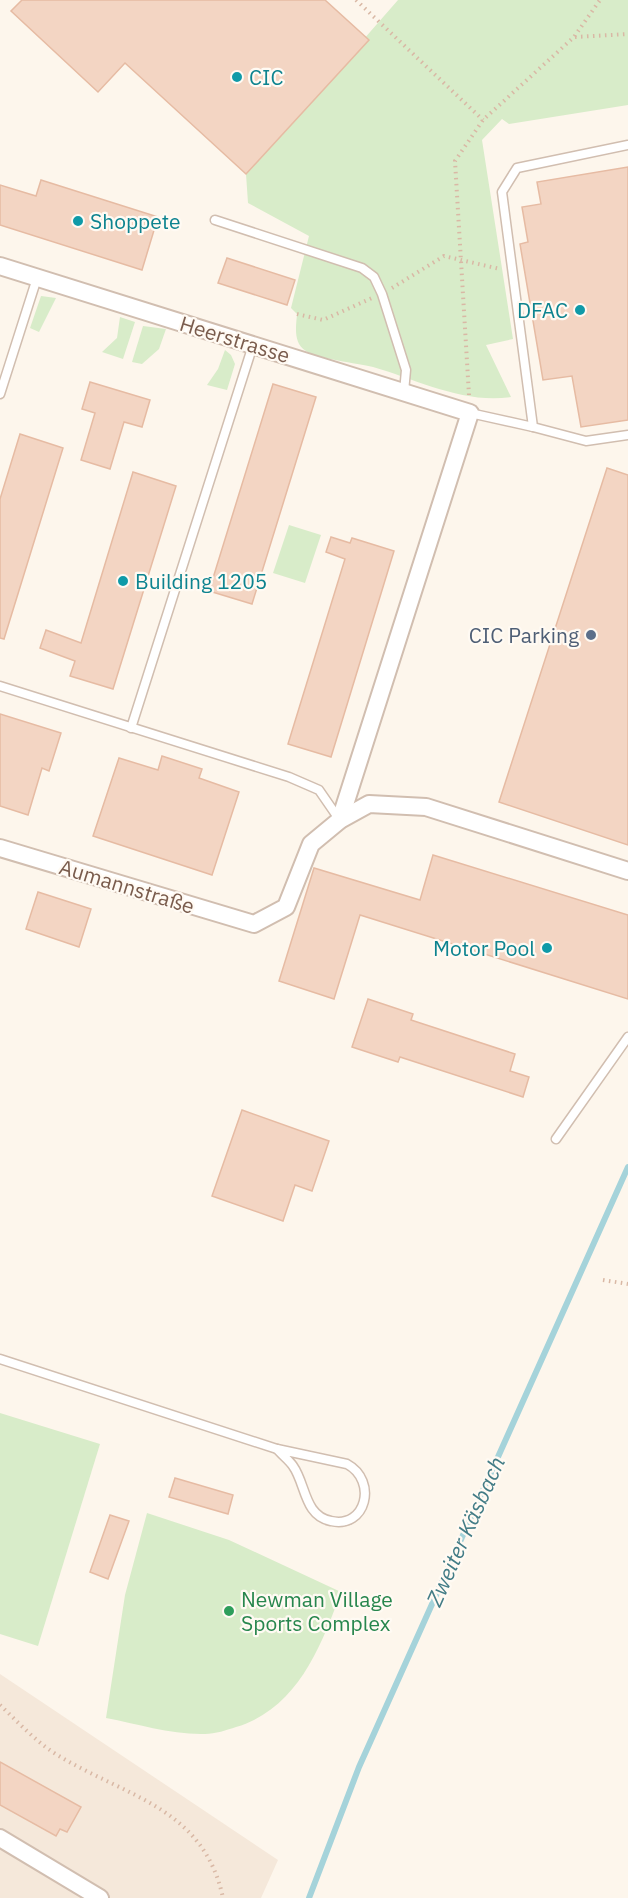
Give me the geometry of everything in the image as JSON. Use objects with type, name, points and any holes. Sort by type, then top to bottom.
[{"type":"street","name":"Heerstrasse","points":[[0,266],[470,413]]},
{"type":"street","points":[[340,820],[470,413]]},
{"type":"street","points":[[340,820],[369,804],[426,807],[628,871]]},
{"type":"street","name":"Aumannstraße","points":[[0,848],[254,924],[286,907],[311,844],[340,820]]},
{"type":"street","points":[[0,1838],[100,1898]]},
{"type":"lane","points":[[533,427],[502,192],[517,168],[628,145]]},
{"type":"lane","points":[[215,220],[362,268],[374,277],[382,294],[406,370],[404,393]]},
{"type":"lane","points":[[0,394],[37,278]]},
{"type":"lane","points":[[131,728],[253,345]]},
{"type":"lane","points":[[470,413],[586,441],[628,435]]},
{"type":"lane","points":[[0,686],[289,777],[319,790],[340,820]]},
{"type":"lane","points":[[556,1139],[628,1037]]},
{"type":"lane","points":[[0,1359],[277,1449],[346,1464],[355,1468],[365,1485],[363,1504],[358,1513],[340,1522],[321,1518],[308,1503],[294,1466],[277,1449]]},
{"type":"path","points":[[356,0],[483,120]]},
{"type":"path","points":[[470,413],[455,161],[483,120],[574,37],[600,0]]},
{"type":"path","points":[[574,37],[628,34]]},
{"type":"path","points":[[297,314],[323,320],[382,294],[444,256],[504,269]]},
{"type":"path","points":[[603,1280],[628,1284]]},
{"type":"path","points":[[0,1705],[35,1739],[59,1756],[151,1801],[174,1817],[209,1857],[219,1877],[223,1898]]},
{"type":"shaded area","points":[[0,1674],[278,1860],[261,1898],[0,1898]]},
{"type":"green space","points":[[398,0],[628,0],[628,105],[509,124],[502,119],[482,140],[513,339],[486,345],[511,397],[493,398],[458,394],[373,367],[328,359],[306,351],[297,339],[297,314],[291,308],[309,236],[248,203],[246,174]]},
{"type":"green space","points":[[41,296],[56,298],[39,332],[30,328]]},
{"type":"green space","points":[[120,317],[135,322],[123,359],[102,352],[117,338]]},
{"type":"green space","points":[[143,326],[166,329],[159,349],[142,364],[132,362]]},
{"type":"green space","points":[[225,350],[231,355],[235,364],[227,390],[207,385],[218,369]]},
{"type":"green space","points":[[289,525],[321,535],[305,583],[273,573]]},
{"type":"green space","points":[[0,1413],[100,1444],[38,1646],[0,1634]]},
{"type":"green space","name":"Newman Village Sports Complex","points":[[147,1513],[229,1540],[341,1592],[325,1634],[304,1673],[291,1691],[257,1718],[225,1731],[193,1734],[106,1718],[125,1595]]},
{"type":"building","name":"CIC","points":[[22,0],[325,0],[369,40],[246,174],[125,63],[98,92],[11,11]]},
{"type":"building","name":"DFAC","points":[[628,167],[628,420],[581,427],[572,376],[543,380],[520,244],[528,242],[522,207],[541,204],[537,182]]},
{"type":"building","name":"Shoppete","points":[[41,180],[158,217],[142,270],[0,225],[0,185],[36,196]]},
{"type":"building","points":[[227,258],[295,280],[287,305],[218,283]]},
{"type":"building","points":[[90,382],[150,400],[142,427],[124,422],[110,469],[81,460],[95,413],[82,409]]},
{"type":"building","points":[[273,384],[316,397],[252,604],[209,591]]},
{"type":"building","points":[[20,434],[63,448],[4,639],[0,638],[0,499]]},
{"type":"building","name":"CIC Parking","points":[[607,468],[628,475],[628,845],[499,802]]},
{"type":"building","name":"Building 1205","points":[[133,472],[176,486],[113,689],[70,676],[75,661],[40,648],[46,630],[81,643]]},
{"type":"building","points":[[331,537],[350,543],[352,538],[394,551],[331,757],[288,744],[345,559],[326,552]]},
{"type":"building","points":[[0,714],[61,733],[49,771],[42,768],[28,815],[0,806]]},
{"type":"building","points":[[162,756],[202,769],[199,778],[239,792],[212,875],[93,836],[119,758],[158,770]]},
{"type":"building","name":"Motor Pool","points":[[433,855],[628,915],[628,999],[360,915],[334,999],[279,981],[314,868],[420,900]]},
{"type":"building","points":[[38,892],[91,909],[79,947],[26,929]]},
{"type":"building","points":[[368,999],[413,1014],[411,1020],[515,1054],[510,1071],[529,1077],[523,1097],[400,1057],[398,1062],[352,1047]]},
{"type":"building","points":[[242,1110],[329,1141],[312,1191],[295,1185],[283,1221],[212,1196]]},
{"type":"building","points":[[175,1478],[233,1495],[228,1514],[169,1497]]},
{"type":"building","points":[[110,1515],[129,1521],[108,1579],[90,1572]]},
{"type":"building","points":[[0,1762],[81,1807],[67,1832],[60,1829],[56,1836],[0,1805]]},
{"type":"waterway","name":"Zweiter Käsbach","points":[[309,1898],[359,1767],[628,1167]]},
{"type":"place","name":"CIC","points":[[237,77]]},
{"type":"place","name":"Shoppete","points":[[78,221]]},
{"type":"place","name":"DFAC","points":[[580,310]]},
{"type":"place","name":"Building 1205","points":[[123,581]]},
{"type":"place","name":"CIC Parking","points":[[591,635]]},
{"type":"place","name":"Motor Pool","points":[[547,948]]},
{"type":"place","name":"Newman Village Sports Complex","points":[[229,1611]]}]
